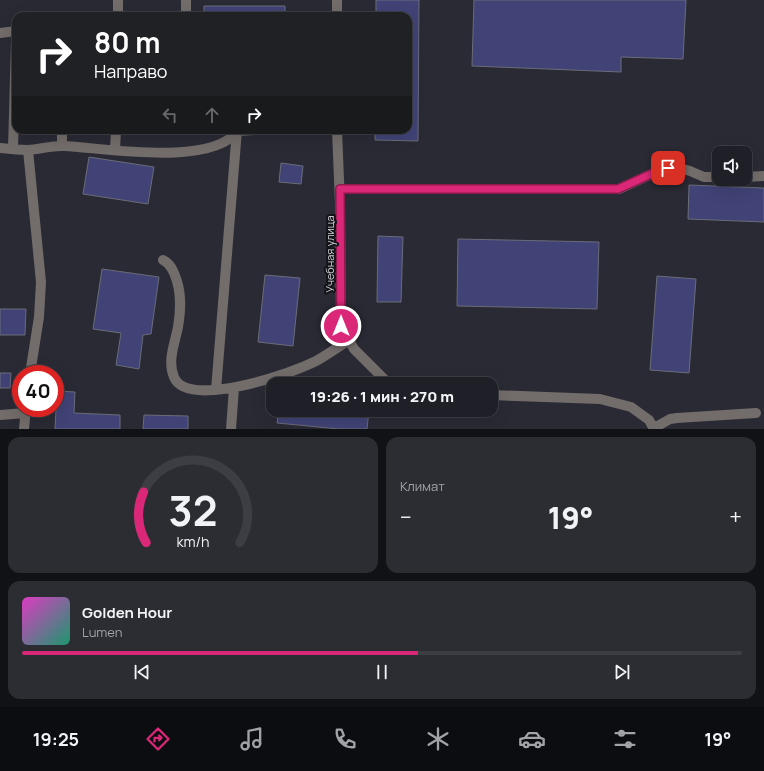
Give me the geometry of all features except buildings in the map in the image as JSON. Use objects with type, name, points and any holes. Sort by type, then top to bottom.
[{"type":"street","points":[[118,0],[118,12]]},
{"type":"street","points":[[186,0],[186,12]]},
{"type":"street","points":[[337,0],[337,12]]},
{"type":"street","points":[[0,33],[12,32]]},
{"type":"street","points":[[13,134],[13,149]]},
{"type":"street","points":[[62,134],[62,146]]},
{"type":"street","points":[[115,150],[116,134]]},
{"type":"street","points":[[0,148],[28,150],[62,146],[173,153],[200,150],[221,144],[235,134]]},
{"type":"street","points":[[216,390],[237,134]]},
{"type":"street","name":"Учебная улица","points":[[337,134],[340,189],[341,326],[354,349],[382,377]]},
{"type":"street","points":[[28,150],[41,282],[39,317],[31,365]]},
{"type":"street","points":[[340,189],[618,189],[660,170],[676,167],[704,177],[712,178]]},
{"type":"street","points":[[752,177],[764,176]]},
{"type":"street","points":[[163,260],[171,267],[180,291],[181,302],[172,357],[172,372],[175,380],[182,387],[190,390],[201,391],[234,388],[293,370],[315,361],[349,340]]},
{"type":"street","points":[[231,429],[234,388]]},
{"type":"street","points":[[498,395],[600,399],[631,407],[649,420],[654,429],[670,419],[756,413]]},
{"type":"street","points":[[0,415],[12,413]]},
{"type":"street","points":[[24,429],[25,417]]},
{"type":"route","points":[[341,326],[340,189],[618,189],[641,180],[660,170],[668,168]]}]
